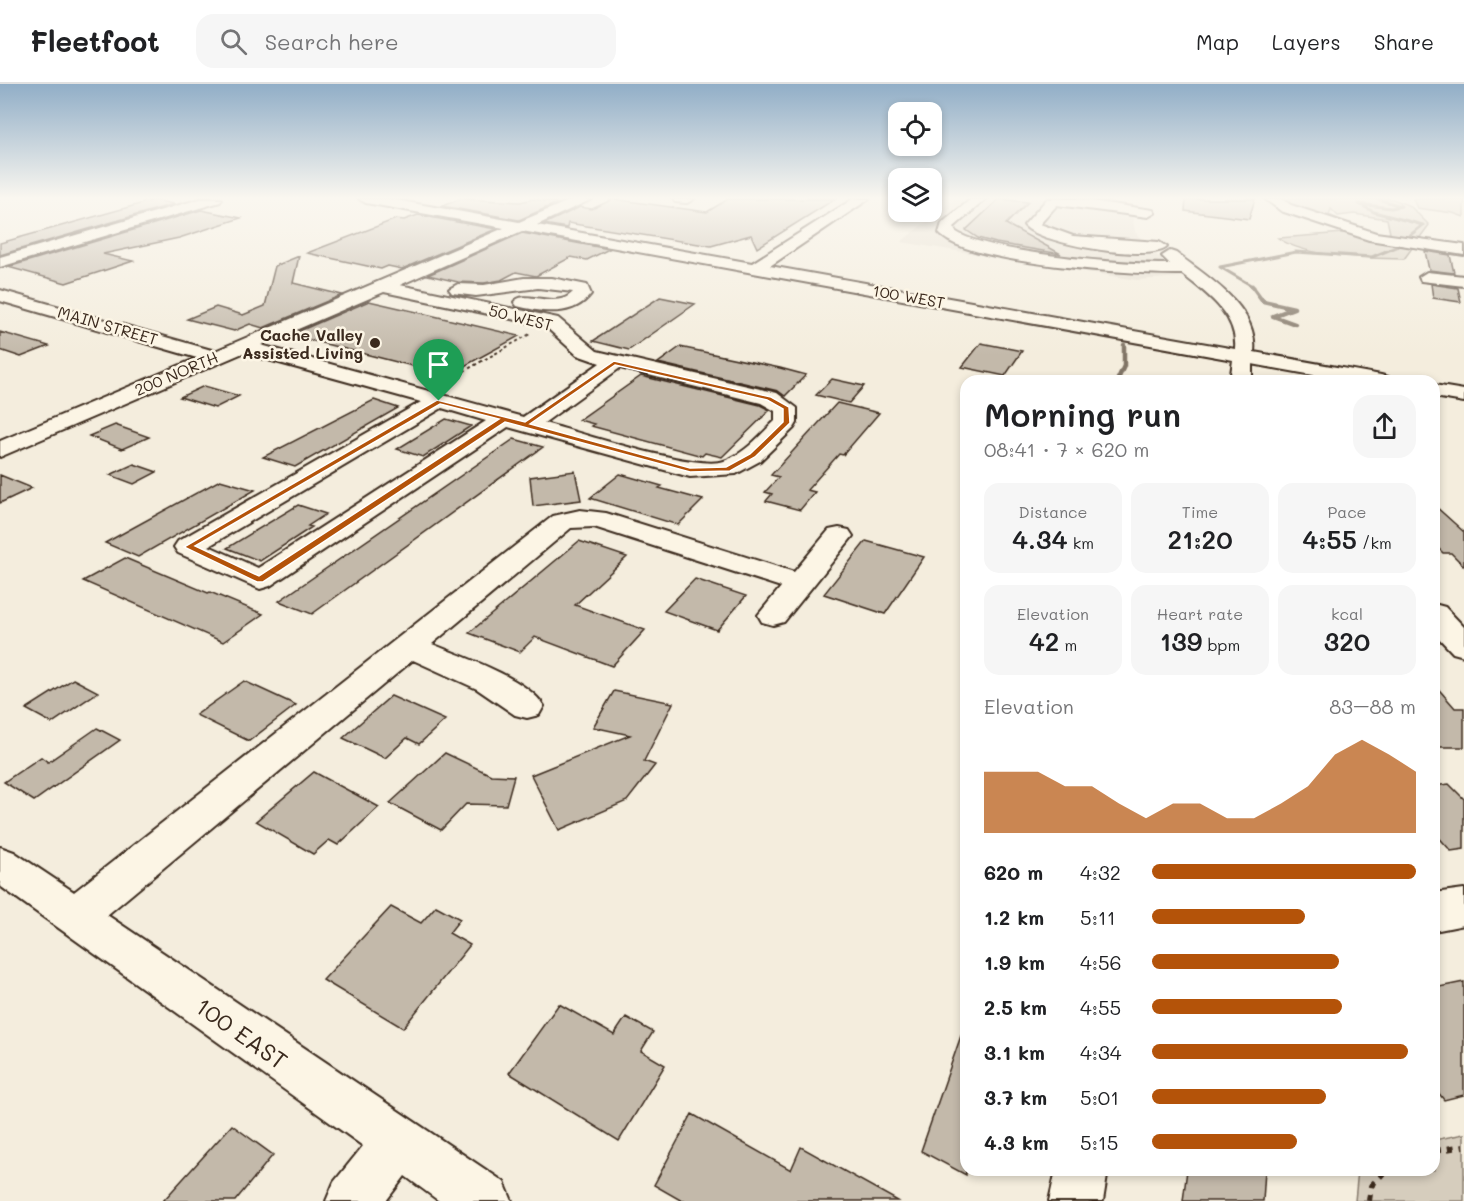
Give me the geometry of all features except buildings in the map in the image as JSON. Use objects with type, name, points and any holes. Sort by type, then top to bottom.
[{"type":"street","points":[[0,262],[37,251]]},
{"type":"street","name":"200 NORTH","points":[[0,450],[463,251]]},
{"type":"street","name":"100 WEST","points":[[655,251],[1348,375]]},
{"type":"street","points":[[755,269],[782,251]]},
{"type":"street","points":[[1005,251],[1104,267],[1135,270],[1186,269]]},
{"type":"street","points":[[1165,251],[1225,303],[1238,318],[1245,333],[1240,375]]},
{"type":"street","points":[[401,277],[476,292],[501,289]]},
{"type":"street","points":[[1427,277],[1464,281]]},
{"type":"street","name":"50 WEST","points":[[381,286],[551,322],[561,327],[574,346],[590,355],[614,363],[769,398],[786,408],[786,423],[752,456],[727,469],[690,470],[515,422]]},
{"type":"street","name":"MAIN STREET","points":[[0,294],[215,357]]},
{"type":"street","points":[[242,346],[441,393],[515,422]]},
{"type":"street","points":[[441,393],[188,547],[260,580],[614,363]]},
{"type":"street","points":[[1440,392],[1464,396]]},
{"type":"street","points":[[75,916],[411,647],[562,522],[580,518],[597,519],[800,583]]},
{"type":"street","points":[[773,615],[839,536]]},
{"type":"street","points":[[1440,620],[1464,646]]},
{"type":"street","points":[[411,647],[489,681],[527,706]]},
{"type":"street","name":"100 EAST","points":[[1,866],[398,1143],[485,1201]]},
{"type":"street","points":[[1440,911],[1464,907]]},
{"type":"street","points":[[353,1201],[398,1143]]},
{"type":"street","points":[[1076,1201],[1081,1176]]},
{"type":"path","points":[[441,393],[535,331]]},
{"type":"path","points":[[1440,1150],[1464,1146]]},
{"type":"path","points":[[1369,1201],[1371,1186],[1380,1176]]},
{"type":"shaded area","points":[[958,251],[1152,251],[1183,277],[1137,280]]},
{"type":"shaded area","points":[[1311,251],[1410,251],[1404,259]]},
{"type":"shaded area","points":[[1464,1134],[1464,1201],[1355,1201],[1357,1176],[1440,1176],[1440,1139]]},
{"type":"waterway","points":[[1254,287],[1220,267],[1296,252],[1372,257],[1386,251]]},
{"type":"waterway","points":[[1252,286],[1263,301],[1294,308],[1273,316],[1295,324]]},
{"type":"waterway","points":[[1120,375],[1124,366],[1124,345]]},
{"type":"place","name":"Cache Valley Assisted Living","points":[[375,343]]},
{"type":"route","points":[[614,363],[769,398],[786,408],[786,423],[752,456],[727,469],[690,470],[504,419],[260,580],[188,547],[439,401],[526,424],[614,363]]}]
